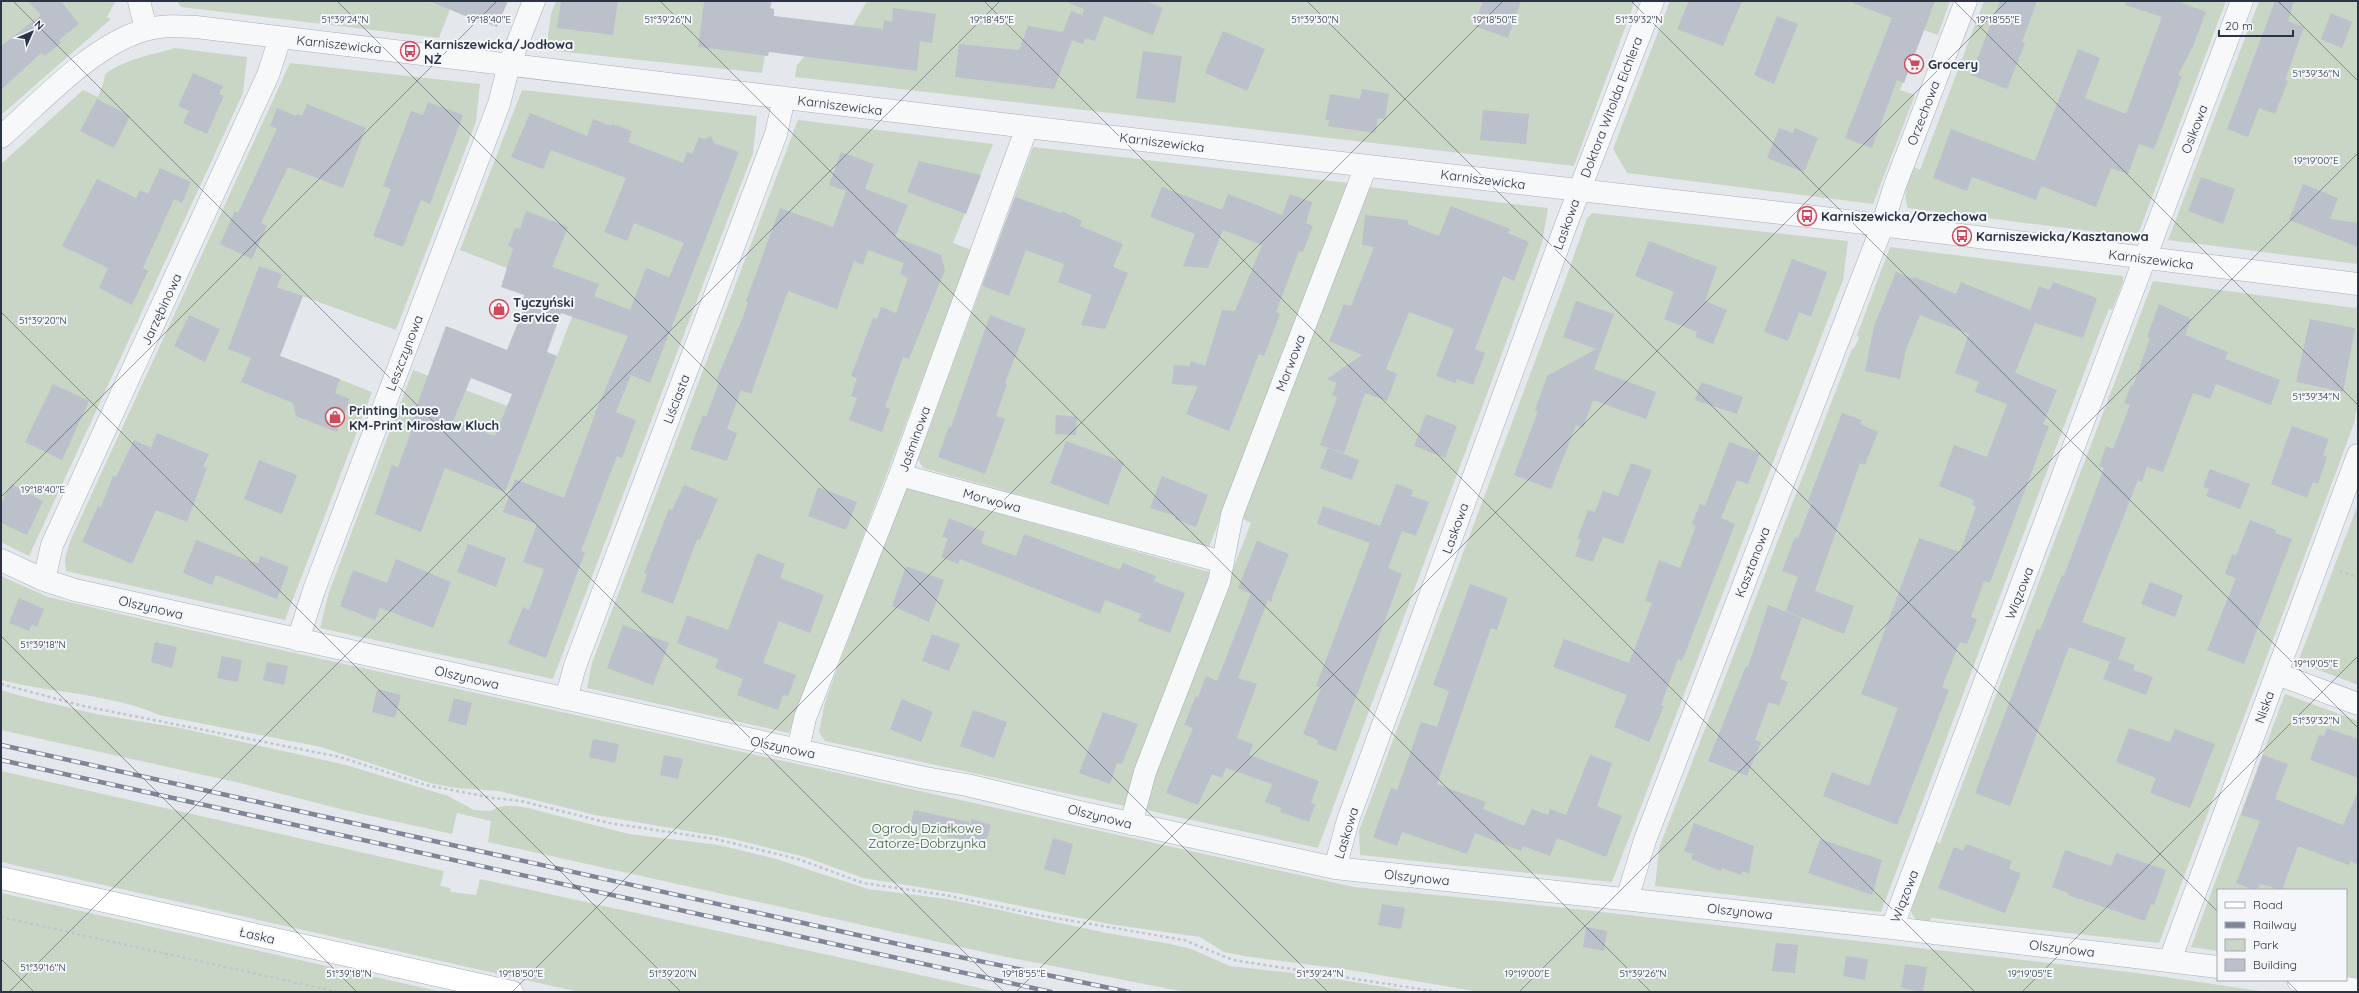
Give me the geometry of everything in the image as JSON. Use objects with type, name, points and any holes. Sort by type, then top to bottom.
[{"type":"main road","name":"Łaska","points":[[1,878],[512,992]]},
{"type":"street","points":[[138,1],[146,29]]},
{"type":"street","name":"Leszczynowa","points":[[298,640],[314,590],[499,104],[509,65],[534,1]]},
{"type":"street","name":"Doktora Witolda Eichlera","points":[[1578,190],[1653,1]]},
{"type":"street","name":"Orzechowa","points":[[1882,227],[1894,188],[1966,1]]},
{"type":"street","name":"Osikowa","points":[[2146,258],[2242,1]]},
{"type":"street","name":"Karniszewicka","points":[[1,137],[104,48],[146,29],[162,26],[196,27],[280,38],[410,51],[509,65],[1028,127],[1807,216],[1882,227],[2358,284]]},
{"type":"street","name":"Jarzębinowa","points":[[44,580],[52,545],[268,75],[280,38]]},
{"type":"street","name":"Liściasta","points":[[566,699],[581,652],[776,134],[784,98]]},
{"type":"street","name":"Jaśminowa","points":[[798,750],[805,718],[900,475],[1028,127]]},
{"type":"street","name":"Morwowa","points":[[1131,824],[1145,772],[1220,582],[1232,515],[1366,166]]},
{"type":"street","name":"Laskowa","points":[[1335,868],[1348,820],[1578,190]]},
{"type":"street","name":"Kasztanowa","points":[[1627,899],[1648,833],[1882,227]]},
{"type":"street","name":"Wiązowa","points":[[1892,928],[2146,258]]},
{"type":"street","name":"Niska","points":[[2170,960],[2358,455]]},
{"type":"street","name":"Morwowa","points":[[900,475],[1223,562]]},
{"type":"street","name":"Olszynowa","points":[[1,560],[44,580],[75,590],[798,750],[1018,796],[1131,824],[1335,868],[1892,928],[2170,960],[2217,967]]},
{"type":"street","points":[[2277,674],[2358,704]]},
{"type":"street","points":[[2304,981],[2358,990]]},
{"type":"path","points":[[1,684],[83,706],[340,758],[426,785],[493,798],[520,801],[573,813],[609,824],[715,839],[798,859],[863,883],[945,894],[1043,916],[1184,940],[1233,960],[1439,992]]},
{"type":"path","points":[[1,917],[338,992]]},
{"type":"green space","points":[[1,1],[115,2],[107,17],[111,19],[1,115]]},
{"type":"green space","points":[[177,1],[453,1],[439,38],[181,7]]},
{"type":"green space","points":[[556,1],[704,1],[698,47],[765,55],[762,73],[546,50],[551,14]]},
{"type":"green space","points":[[867,1],[1635,1],[1574,166],[795,77],[797,65],[805,56],[848,61],[853,25]]},
{"type":"green space","points":[[1670,1],[1950,1],[1938,35],[1924,30],[1900,90],[1915,95],[1873,204],[1627,173],[1613,149]]},
{"type":"green space","points":[[1984,1],[2226,1],[2137,237],[1908,208],[1906,203],[1906,188],[1914,167],[1920,170]]},
{"type":"green space","points":[[2259,1],[2358,1],[2358,264],[2168,240]]},
{"type":"green space","points":[[175,48],[247,57],[243,93],[29,556],[1,542],[1,164],[83,90],[98,97],[105,74],[130,61]]},
{"type":"green space","points":[[290,63],[480,84],[476,122],[396,330],[277,287],[255,346],[372,392],[285,620],[66,571],[65,558],[71,539]]},
{"type":"green space","points":[[522,90],[757,116],[753,153],[553,679],[320,628],[329,592],[413,370],[534,416],[580,296],[460,250]]},
{"type":"green space","points":[[798,120],[993,144],[953,243],[971,250],[789,733],[587,688],[592,663]]},
{"type":"green space","points":[[1033,147],[1349,183],[1209,547],[923,468],[918,459]]},
{"type":"green space","points":[[1369,187],[1548,208],[1542,243],[1318,848],[1146,810],[1152,776],[1251,523],[1241,518]]},
{"type":"green space","points":[[1592,213],[1848,241],[1843,280],[1612,882],[1360,855],[1359,831],[1565,281],[1587,218]]},
{"type":"green space","points":[[1890,247],[2123,276],[2123,282],[2112,310],[2109,309],[2098,336],[1881,912],[1655,886],[1659,848],[1852,349],[1859,338],[1857,335]]},
{"type":"green space","points":[[2153,281],[2355,308],[2358,305],[2358,403],[2354,423],[2335,475],[2159,943],[1931,918],[1929,923],[1916,919],[1912,915],[1911,908],[1936,842],[1940,843]]},
{"type":"green space","points":[[905,487],[1209,572],[1212,580],[1125,806],[825,741],[819,732],[825,702]]},
{"type":"green space","points":[[2358,504],[2358,685],[2298,662]]},
{"type":"green space","name":"Ogrody Działkowe Zatorze-Dobrzynka","points":[[1,576],[48,597],[159,623],[1354,887],[1557,907],[1946,951],[2137,973],[2267,992],[1480,992],[1350,970],[1244,956],[1224,952],[1200,937],[1109,924],[962,894],[863,878],[805,857],[729,838],[595,815],[499,791],[456,788],[430,783],[321,747],[159,715],[122,702],[1,680]]},
{"type":"green space","points":[[1,690],[96,714],[180,728],[346,765],[448,796],[474,810],[491,811],[495,808],[504,806],[518,806],[629,834],[719,845],[776,859],[868,889],[947,899],[1107,933],[1170,944],[1191,949],[1230,966],[1318,976],[1414,992],[1185,992],[997,955],[488,842],[491,821],[457,813],[452,834],[344,810],[240,783],[1,730]]},
{"type":"green space","points":[[2285,694],[2358,721],[2358,978],[2347,976],[2347,889],[2217,889],[2217,951],[2191,947]]},
{"type":"green space","points":[[1,771],[444,871],[440,886],[450,888],[451,892],[476,895],[480,879],[998,992],[579,992],[1,862]]},
{"type":"green space","points":[[1,893],[442,992],[1,992]]},
{"type":"building","points":[[28,1],[61,1],[79,24],[59,40],[61,43],[45,56],[41,53],[1,90],[1,46],[41,15]]},
{"type":"building","points":[[429,1],[508,1],[497,27],[481,21],[480,22]]},
{"type":"building","points":[[561,1],[618,1],[613,35],[557,28]]},
{"type":"building","points":[[704,1],[772,1],[770,8],[774,9],[774,16],[883,29],[884,20],[892,22],[893,8],[936,14],[932,43],[920,41],[917,71],[769,52],[768,56],[698,47]]},
{"type":"building","points":[[1069,1],[1146,1],[1163,8],[1153,35],[1104,16],[1095,41],[1085,38],[1083,44],[1072,40],[1054,89],[955,77],[959,44],[1019,50],[1028,26],[1063,32],[1071,11],[1082,15],[1084,9],[1069,3]]},
{"type":"building","points":[[1483,1],[1521,1],[1508,38],[1474,26]]},
{"type":"building","points":[[1689,1],[1742,1],[1723,46],[1677,29]]},
{"type":"building","points":[[1853,1],[1935,1],[1904,83],[1897,80],[1872,148],[1845,138],[1892,18],[1853,3]]},
{"type":"building","points":[[2000,1],[2037,1],[2022,42],[2025,43],[2007,89],[1971,75]]},
{"type":"building","points":[[2126,1],[2177,1],[2206,12],[2193,46],[2178,75],[2182,76],[2154,149],[2139,144],[2128,174],[2111,168],[2096,207],[2041,186],[2036,200],[1972,177],[1967,191],[1933,178],[1951,129],[2035,161],[2078,49],[2100,58],[2085,98],[2126,114],[2162,17],[2125,5]]},
{"type":"building","points":[[2275,1],[2294,1],[2288,21],[2304,27],[2285,80],[2288,81],[2275,114],[2259,108],[2248,137],[2227,129]]},
{"type":"building","points":[[2331,13],[2352,22],[2342,48],[2321,39]]},
{"type":"building","points":[[1777,16],[1798,24],[1774,84],[1754,75]]},
{"type":"building","points":[[1223,31],[1265,49],[1247,91],[1205,73]]},
{"type":"building","points":[[1143,51],[1182,56],[1175,103],[1136,98]]},
{"type":"building","points":[[193,73],[223,86],[219,94],[224,96],[207,134],[183,123],[189,111],[178,106]]},
{"type":"building","points":[[1362,89],[1389,94],[1385,119],[1378,118],[1375,133],[1328,126],[1329,120],[1325,120],[1330,94],[1360,99]]},
{"type":"building","points":[[97,99],[130,116],[114,148],[80,131]]},
{"type":"building","points":[[428,102],[463,115],[430,204],[421,200],[403,247],[373,236],[391,189],[383,186],[411,111],[423,115]]},
{"type":"building","points":[[307,104],[366,128],[343,188],[288,167],[261,223],[267,226],[252,259],[220,244],[235,211],[238,213],[277,129],[270,126],[277,108],[296,116],[297,114],[302,116]]},
{"type":"building","points":[[1483,110],[1529,114],[1526,144],[1480,140]]},
{"type":"building","points":[[530,113],[587,136],[593,119],[611,126],[612,124],[632,131],[628,142],[683,163],[687,152],[692,154],[699,137],[704,139],[711,136],[714,143],[739,152],[650,383],[631,375],[616,412],[636,420],[622,458],[617,456],[581,551],[585,552],[546,658],[508,644],[523,607],[529,610],[544,569],[523,562],[537,524],[503,512],[515,479],[564,498],[598,406],[628,336],[561,313],[547,352],[557,356],[505,492],[445,468],[421,532],[375,514],[392,465],[398,467],[415,421],[412,420],[417,405],[446,326],[507,350],[526,303],[522,302],[524,295],[501,287],[513,248],[508,246],[515,228],[520,229],[526,211],[568,227],[552,267],[599,284],[594,296],[630,310],[646,268],[669,277],[684,243],[634,223],[627,241],[604,232],[626,178],[551,150],[543,169],[511,157]],"holes":[[[471,378],[512,394],[495,436],[453,421]]]},
{"type":"building","points":[[1779,128],[1793,133],[1795,128],[1818,138],[1804,172],[1767,158]]},
{"type":"building","points":[[841,152],[874,164],[865,189],[908,205],[895,237],[941,255],[945,270],[909,359],[903,357],[885,407],[890,409],[882,432],[849,420],[857,398],[851,396],[857,378],[851,376],[873,318],[877,319],[881,307],[896,313],[908,278],[900,274],[904,263],[868,250],[863,265],[854,261],[837,309],[788,291],[751,394],[741,390],[727,429],[737,433],[727,461],[690,449],[703,415],[706,417],[719,382],[716,381],[743,317],[748,302],[746,301],[780,208],[833,227],[846,191],[829,185]]},
{"type":"building","points":[[919,161],[981,175],[966,214],[907,192]]},
{"type":"building","points":[[160,168],[191,182],[182,203],[174,199],[143,268],[148,271],[132,305],[99,288],[108,268],[62,246],[97,179],[136,198],[140,190],[148,194]]},
{"type":"building","points":[[2201,177],[2235,189],[2223,224],[2188,211]]},
{"type":"building","points":[[2303,184],[2338,198],[2330,219],[2358,223],[2358,247],[2289,220]]},
{"type":"building","points":[[1162,187],[1222,210],[1228,194],[1282,215],[1290,194],[1312,202],[1306,223],[1313,226],[1303,252],[1299,251],[1276,312],[1280,314],[1264,356],[1259,354],[1229,431],[1186,414],[1198,386],[1172,384],[1174,365],[1189,366],[1191,361],[1205,366],[1222,310],[1235,311],[1262,245],[1223,230],[1208,268],[1183,266],[1195,234],[1150,217]]},
{"type":"building","points":[[1015,197],[1061,213],[1062,211],[1082,221],[1080,226],[1123,244],[1113,267],[1128,273],[1105,329],[1081,325],[1092,295],[1058,282],[1064,264],[1026,250],[1009,296],[982,286]]},
{"type":"building","points":[[1451,206],[1510,229],[1508,233],[1529,242],[1514,281],[1503,276],[1475,349],[1485,353],[1473,385],[1457,379],[1455,383],[1436,376],[1454,329],[1409,312],[1386,369],[1397,374],[1387,401],[1365,393],[1344,453],[1320,445],[1337,397],[1332,395],[1337,383],[1327,379],[1362,355],[1329,341],[1344,304],[1351,306],[1374,247],[1362,245],[1365,215],[1408,220],[1408,224],[1439,236]]},
{"type":"building","points":[[1649,241],[1717,267],[1705,301],[1727,310],[1713,344],[1695,337],[1697,332],[1664,319],[1674,292],[1635,276]]},
{"type":"building","points":[[1792,259],[1827,272],[1811,317],[1799,312],[1788,341],[1764,332]]},
{"type":"building","points":[[259,266],[282,274],[277,287],[303,296],[280,356],[340,379],[335,393],[350,399],[337,432],[296,416],[293,403],[241,382],[251,358],[228,349]]},
{"type":"building","points":[[1896,272],[1913,279],[1914,277],[1956,294],[1961,282],[2030,310],[2039,286],[2050,290],[2053,282],[2097,298],[2083,338],[2035,323],[2015,373],[2057,390],[2043,424],[2049,426],[1990,583],[1984,581],[1971,617],[1977,619],[1967,644],[1960,642],[1942,687],[1949,690],[1897,825],[1823,796],[1832,772],[1869,786],[1898,708],[1861,694],[1919,538],[1960,552],[1976,507],[1972,505],[1974,500],[1939,486],[1954,445],[1987,457],[2007,404],[1975,392],[1979,382],[1955,373],[1969,334],[1920,315],[1906,349],[1900,379],[1865,371],[1874,326]]},
{"type":"building","points":[[1576,301],[1614,314],[1594,369],[1656,392],[1646,419],[1593,400],[1583,428],[1576,425],[1551,489],[1514,475],[1538,411],[1535,410],[1547,376],[1596,349],[1563,337]]},
{"type":"building","points":[[2159,304],[2191,319],[2185,335],[2228,352],[2225,359],[2280,380],[2271,405],[2216,384],[2210,399],[2193,393],[2163,472],[2147,467],[2142,482],[2138,480],[2082,622],[2126,638],[2118,659],[2135,665],[2133,670],[2153,677],[2146,695],[2103,679],[2110,662],[2069,647],[2010,806],[1975,793],[2037,629],[2040,630],[2062,575],[2064,576],[2104,468],[2099,466],[2106,446],[2113,449],[2130,405],[2124,403],[2131,385],[2133,386],[2150,338],[2147,337]]},
{"type":"building","points":[[189,315],[220,329],[205,362],[174,346]]},
{"type":"building","points":[[990,315],[1026,329],[1005,383],[1007,384],[996,416],[1005,419],[985,474],[938,457],[949,426],[951,427]]},
{"type":"building","points":[[2310,319],[2355,328],[2343,392],[2296,382]]},
{"type":"building","points":[[1701,382],[1743,397],[1737,414],[1695,400]]},
{"type":"building","points":[[53,384],[89,401],[62,460],[25,442]]},
{"type":"building","points":[[1842,413],[1862,420],[1860,424],[1878,432],[1865,465],[1860,463],[1815,591],[1854,606],[1844,634],[1786,611],[1798,577],[1782,571],[1795,537],[1798,538],[1812,502],[1808,501]]},
{"type":"building","points":[[1426,414],[1457,426],[1445,458],[1414,446]]},
{"type":"building","points":[[1056,415],[1077,417],[1076,435],[1055,434]]},
{"type":"building","points":[[2292,426],[2329,439],[2323,455],[2327,457],[2318,484],[2313,482],[2307,498],[2271,484]]},
{"type":"building","points":[[157,433],[209,454],[203,467],[207,468],[187,522],[156,510],[132,564],[82,542],[98,506],[101,507],[113,476],[116,477],[134,440],[151,448]]},
{"type":"building","points":[[1066,441],[1124,462],[1108,505],[1050,483]]},
{"type":"building","points":[[1729,442],[1760,453],[1748,484],[1737,480],[1721,518],[1735,524],[1682,661],[1678,659],[1661,705],[1664,706],[1649,742],[1614,727],[1627,695],[1553,667],[1564,639],[1629,663],[1652,603],[1645,601],[1659,560],[1680,568],[1696,526],[1692,524],[1700,504],[1705,506]]},
{"type":"building","points":[[1328,448],[1359,460],[1352,480],[1320,468]]},
{"type":"building","points":[[259,460],[297,475],[282,514],[244,499]]},
{"type":"building","points":[[1631,463],[1652,470],[1623,544],[1603,537],[1593,562],[1575,556],[1581,540],[1577,539],[1588,510],[1595,512],[1603,491],[1618,496]]},
{"type":"building","points":[[2210,469],[2250,484],[2240,509],[2206,496],[2209,489],[2203,487]]},
{"type":"building","points":[[1162,476],[1208,495],[1196,527],[1175,519],[1176,516],[1150,508]]},
{"type":"building","points":[[11,484],[43,501],[27,535],[1,523],[1,504]]},
{"type":"building","points":[[1396,484],[1413,490],[1411,496],[1429,502],[1416,536],[1402,531],[1388,568],[1402,574],[1336,751],[1317,744],[1318,740],[1303,734],[1321,688],[1316,686],[1370,543],[1317,524],[1323,506],[1380,526]]},
{"type":"building","points":[[684,485],[718,499],[700,540],[697,539],[673,604],[641,592],[647,574],[644,573],[669,509],[672,510]]},
{"type":"building","points":[[818,487],[857,502],[846,530],[808,516]]},
{"type":"building","points":[[949,518],[985,532],[981,543],[1016,556],[1024,534],[1120,570],[1123,563],[1156,576],[1154,581],[1185,593],[1170,633],[1138,621],[1141,614],[1105,600],[1100,614],[960,559],[958,564],[941,557],[948,538],[942,537]]},
{"type":"building","points":[[2250,520],[2276,530],[2275,533],[2292,539],[2244,664],[2207,650],[2236,578],[2225,574],[2232,554],[2236,556]]},
{"type":"building","points":[[196,540],[250,561],[258,563],[260,556],[289,567],[277,599],[216,575],[212,585],[183,573]]},
{"type":"building","points":[[1257,541],[1289,554],[1272,597],[1272,602],[1268,600],[1238,678],[1257,684],[1237,738],[1253,744],[1249,755],[1319,781],[1311,803],[1315,804],[1309,822],[1280,812],[1281,808],[1265,802],[1272,784],[1226,768],[1222,778],[1212,774],[1198,805],[1166,793],[1193,728],[1184,725],[1196,696],[1198,697],[1206,676],[1217,681],[1251,594],[1238,588]]},
{"type":"building","points":[[468,544],[506,558],[496,587],[457,572]]},
{"type":"building","points":[[757,553],[785,564],[780,578],[824,595],[810,633],[779,621],[763,663],[796,675],[788,696],[783,695],[778,710],[737,695],[743,679],[715,668],[718,659],[677,643],[687,615],[728,630]]},
{"type":"building","points":[[396,559],[451,582],[433,628],[380,608],[375,620],[340,606],[353,570],[387,583]]},
{"type":"building","points":[[906,566],[944,580],[929,622],[892,606]]},
{"type":"building","points":[[2150,582],[2183,595],[2175,617],[2141,604]]},
{"type":"building","points":[[1470,584],[1508,598],[1497,630],[1491,628],[1437,784],[1486,802],[1483,809],[1524,826],[1532,809],[1548,815],[1550,809],[1566,815],[1590,755],[1612,763],[1597,806],[1622,816],[1606,857],[1557,838],[1550,856],[1523,846],[1521,851],[1475,833],[1467,854],[1402,832],[1397,846],[1373,837],[1391,788],[1397,790],[1421,722],[1437,727],[1449,691],[1433,685]]},
{"type":"building","points":[[19,598],[44,609],[37,627],[32,625],[29,631],[9,623]]},
{"type":"building","points":[[1768,605],[1802,618],[1780,679],[1788,682],[1779,706],[1769,702],[1755,740],[1761,742],[1747,776],[1708,761],[1746,666],[1748,667]]},
{"type":"building","points":[[623,625],[669,643],[653,685],[607,668]]},
{"type":"building","points":[[932,634],[960,644],[949,671],[922,661]]},
{"type":"building","points":[[155,642],[177,647],[172,668],[151,662]]},
{"type":"building","points":[[222,656],[242,660],[238,682],[217,678]]},
{"type":"building","points":[[267,662],[288,666],[284,685],[263,680]]},
{"type":"building","points":[[377,689],[401,695],[395,718],[372,712]]},
{"type":"building","points":[[454,698],[472,703],[466,726],[448,721]]},
{"type":"building","points":[[902,699],[933,712],[921,742],[890,729]]},
{"type":"building","points":[[973,710],[1007,722],[994,758],[960,746]]},
{"type":"building","points":[[1103,712],[1138,724],[1122,764],[1117,763],[1110,784],[1079,773]]},
{"type":"building","points":[[2129,728],[2170,742],[2175,729],[2215,744],[2190,808],[2150,793],[2156,778],[2116,762]]},
{"type":"building","points":[[2327,728],[2358,739],[2358,778],[2310,760],[2319,735],[2324,736]]},
{"type":"building","points":[[593,739],[619,744],[615,763],[589,757]]},
{"type":"building","points":[[664,755],[683,759],[678,779],[660,775]]},
{"type":"building","points":[[2263,755],[2288,764],[2275,799],[2343,825],[2358,792],[2358,864],[2350,861],[2349,865],[2298,846],[2282,889],[2260,884],[2258,889],[2251,889],[2236,883],[2260,821],[2241,815]]},
{"type":"building","points":[[914,810],[969,822],[965,840],[910,828]]},
{"type":"building","points":[[972,819],[991,825],[983,851],[964,845]]},
{"type":"building","points":[[1694,823],[1754,846],[1749,874],[1742,871],[1741,875],[1722,868],[1721,871],[1691,859],[1693,854],[1684,851]]},
{"type":"building","points":[[1053,838],[1073,844],[1065,875],[1044,869]]},
{"type":"building","points":[[1820,839],[1882,860],[1872,895],[1808,873]]},
{"type":"building","points":[[1966,844],[2012,861],[2009,869],[2021,873],[2005,913],[1938,888],[1954,847],[1963,851]]},
{"type":"building","points":[[2065,850],[2111,866],[2116,853],[2166,870],[2154,905],[2151,904],[2145,921],[2068,895],[2068,893],[2052,887]]},
{"type":"building","points":[[1382,904],[1405,908],[1401,929],[1378,925]]},
{"type":"building","points":[[1586,927],[1607,931],[1604,951],[1583,947]]},
{"type":"building","points":[[1776,943],[1798,945],[1795,973],[1772,971]]},
{"type":"building","points":[[1846,956],[1868,959],[1865,980],[1843,976]]},
{"type":"building","points":[[1905,964],[1927,967],[1923,992],[1901,988]]},
{"type":"railway","points":[[1,745],[916,948],[1129,992]]},
{"type":"railway","points":[[1,760],[1051,992]]},
{"type":"place","name":"Karniszewicka/Jodłowa NŻ","points":[[410,51]]},
{"type":"place","name":"Grocery","points":[[1914,64]]},
{"type":"place","name":"Karniszewicka/Orzechowa","points":[[1807,216]]},
{"type":"place","name":"Karniszewicka/Kasztanowa","points":[[1962,236]]},
{"type":"place","name":"Tyczyński Service","points":[[499,309]]},
{"type":"place","name":"Printing house KM-Print Mirosław Kluch","points":[[335,417]]}]
